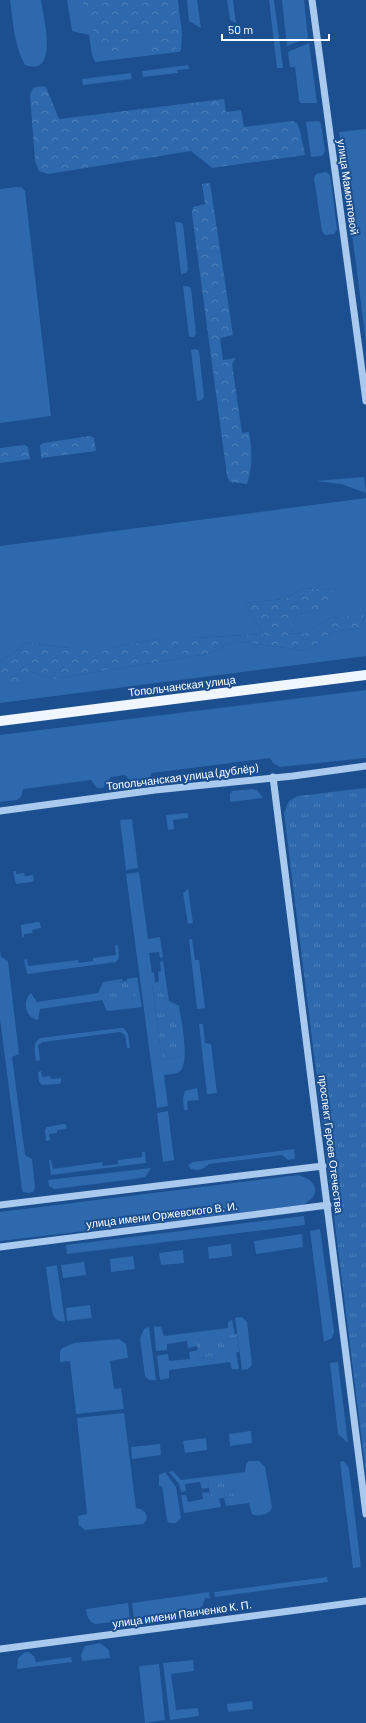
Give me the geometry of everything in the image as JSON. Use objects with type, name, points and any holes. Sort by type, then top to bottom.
[{"type":"main road","name":"Топольчанская улица","points":[[0,721],[366,676]]},
{"type":"street","name":"улица Мамонтовой","points":[[312,0],[366,400]]},
{"type":"street","name":"Топольчанская улица (дублёр)","points":[[0,811],[155,790],[366,766]]},
{"type":"street","name":"проспект Героев Отечества","points":[[273,777],[366,1514]]},
{"type":"street","points":[[0,1205],[323,1166]]},
{"type":"street","name":"улица имени Оржевского В. И.","points":[[0,1247],[328,1205]]},
{"type":"street","name":"улица имени Панченко К. П.","points":[[0,1649],[366,1601]]},
{"type":"green space","points":[[10,0],[41,0],[47,43],[46,54],[43,62],[36,66],[25,65],[21,58],[14,33]]},
{"type":"green space","points":[[67,0],[178,0],[182,34],[181,50],[179,52],[95,62],[92,55],[89,35],[72,31]]},
{"type":"green space","points":[[82,0],[175,0],[180,37],[179,46],[174,51],[151,52],[146,49],[149,41],[147,34],[139,32],[122,56],[106,51],[87,21]]},
{"type":"green space","points":[[187,0],[197,0],[201,28],[189,21]]},
{"type":"green space","points":[[227,0],[233,0],[236,23],[230,20]]},
{"type":"green space","points":[[269,0],[274,0],[283,68],[277,68]]},
{"type":"green space","points":[[282,0],[304,0],[308,38],[287,46]]},
{"type":"green space","points":[[309,43],[317,103],[301,103],[299,101],[295,67],[290,67],[288,52]]},
{"type":"green space","points":[[188,65],[189,69],[177,70],[178,73],[143,77],[142,71]]},
{"type":"green space","points":[[131,73],[132,79],[83,85],[82,79]]},
{"type":"green space","points":[[41,86],[46,87],[59,119],[224,99],[226,112],[241,110],[244,127],[293,121],[297,123],[305,155],[212,168],[191,151],[48,174],[39,171],[35,161],[30,95],[33,88]]},
{"type":"green space","points":[[319,121],[321,124],[325,151],[322,156],[311,157],[306,122]]},
{"type":"green space","points":[[366,129],[366,342],[339,132]]},
{"type":"green space","points":[[326,172],[330,175],[337,229],[334,234],[325,235],[322,231],[314,178],[316,174]]},
{"type":"green space","points":[[210,183],[233,335],[220,338],[223,360],[236,358],[232,364],[242,433],[249,432],[251,445],[251,464],[247,484],[230,482],[227,476],[192,214],[193,207],[205,204],[202,184]]},
{"type":"green space","points":[[21,187],[25,191],[51,416],[0,423],[0,189]]},
{"type":"green space","points":[[175,222],[180,222],[183,224],[188,270],[186,273],[181,274]]},
{"type":"green space","points":[[183,286],[188,286],[191,288],[196,334],[194,337],[189,337]]},
{"type":"green space","points":[[196,349],[199,351],[204,397],[202,400],[197,401],[191,350]]},
{"type":"green space","points":[[90,436],[94,438],[96,451],[41,458],[40,445],[43,443]]},
{"type":"green space","points":[[25,445],[28,447],[30,459],[0,463],[0,448]]},
{"type":"green space","points":[[364,477],[366,493],[341,484],[316,481]]},
{"type":"green space","points":[[366,498],[366,656],[0,703],[0,684],[20,680],[29,671],[54,679],[207,654],[236,641],[307,651],[332,632],[362,628],[365,611],[349,616],[330,618],[308,633],[289,634],[297,614],[326,609],[336,590],[304,588],[284,599],[244,603],[264,634],[193,638],[160,638],[111,648],[69,648],[27,643],[0,662],[0,546]]},
{"type":"green space","points":[[304,588],[337,590],[326,610],[297,614],[289,634],[308,633],[330,618],[349,616],[365,610],[362,628],[332,632],[307,651],[236,641],[207,654],[54,679],[29,671],[20,681],[0,684],[0,662],[27,643],[69,648],[111,648],[160,638],[193,638],[264,634],[244,603],[284,599]]},
{"type":"green space","points":[[366,690],[366,758],[280,767],[273,763],[270,758],[151,773],[150,781],[146,784],[135,785],[125,775],[111,777],[103,788],[97,788],[91,780],[23,789],[21,797],[17,800],[0,802],[0,735]]},
{"type":"green space","points":[[366,788],[366,1474],[284,813],[289,801],[298,796]]},
{"type":"green space","points":[[257,790],[263,798],[230,802],[230,794],[232,791]]},
{"type":"green space","points":[[188,813],[188,818],[173,820],[174,829],[168,830],[166,815]]},
{"type":"green space","points":[[132,819],[138,868],[126,870],[120,820]]},
{"type":"green space","points":[[13,871],[16,871],[16,874],[24,873],[25,876],[33,875],[34,881],[16,884]]},
{"type":"green space","points":[[139,872],[148,939],[160,937],[163,957],[160,958],[159,952],[149,953],[152,973],[154,972],[155,982],[152,983],[162,1060],[182,1057],[165,1003],[162,982],[159,982],[158,972],[161,971],[160,962],[163,961],[169,1001],[179,1006],[185,1051],[183,1067],[179,1072],[164,1075],[168,1106],[157,1108],[126,874]]},
{"type":"green space","points":[[188,889],[193,923],[188,924],[183,893]]},
{"type":"green space","points":[[38,922],[40,923],[41,928],[32,930],[33,933],[24,934],[24,937],[22,938],[21,925]]},
{"type":"green space","points":[[189,939],[192,939],[195,960],[199,960],[205,1008],[197,1009]]},
{"type":"green space","points":[[118,945],[119,958],[116,962],[27,973],[24,960],[27,959],[28,966],[78,960],[79,963],[93,961],[93,958],[116,955],[115,946]]},
{"type":"green space","points":[[0,951],[1,957],[8,961],[19,1054],[12,1057],[25,1155],[32,1159],[35,1187],[34,1191],[30,1193],[23,1192],[22,1189],[0,1019]]},
{"type":"green space","points":[[137,977],[142,1007],[107,1011],[102,1000],[40,1009],[38,1020],[30,1016],[26,1009],[26,1001],[31,993],[37,1002],[98,993],[103,982],[122,979],[123,981],[107,984],[134,980],[127,981],[127,979]]},
{"type":"green space","points":[[134,980],[136,996],[107,1000],[107,984]]},
{"type":"green space","points":[[162,981],[165,1003],[176,1009],[182,1057],[162,1060],[152,983]]},
{"type":"green space","points":[[199,1024],[203,1024],[205,1043],[211,1044],[217,1093],[207,1094]]},
{"type":"green space","points":[[124,1028],[128,1034],[130,1048],[127,1048],[125,1035],[120,1032],[43,1042],[38,1045],[40,1060],[36,1061],[35,1045],[37,1040],[40,1038]]},
{"type":"green space","points":[[41,1071],[42,1077],[50,1076],[51,1079],[61,1078],[61,1082],[59,1084],[42,1085],[39,1082],[38,1072]]},
{"type":"green space","points":[[197,1088],[199,1100],[187,1101],[188,1110],[184,1110],[183,1098],[185,1091]]},
{"type":"green space","points":[[168,1111],[174,1160],[163,1162],[157,1113]]},
{"type":"green space","points":[[64,1124],[66,1125],[67,1129],[57,1130],[57,1133],[49,1134],[50,1140],[46,1141],[45,1130],[47,1127]]},
{"type":"green space","points":[[294,1149],[295,1159],[288,1160],[282,1155],[209,1164],[203,1169],[199,1170],[191,1169],[188,1165],[193,1162]]},
{"type":"green space","points":[[142,1152],[145,1152],[146,1163],[51,1175],[49,1160],[51,1160],[53,1169],[102,1162],[103,1166],[118,1164],[118,1160],[142,1157]]},
{"type":"green space","points":[[151,1168],[145,1177],[54,1189],[49,1186],[48,1180]]},
{"type":"green space","points":[[298,1175],[305,1177],[313,1184],[315,1188],[313,1197],[302,1205],[0,1241],[0,1212]]},
{"type":"green space","points":[[304,1216],[305,1225],[67,1254],[66,1245]]},
{"type":"green space","points":[[320,1229],[334,1332],[332,1338],[324,1342],[310,1231]]},
{"type":"green space","points":[[302,1234],[303,1247],[256,1254],[254,1241]]},
{"type":"green space","points":[[231,1244],[232,1256],[209,1259],[208,1247]]},
{"type":"green space","points":[[183,1250],[184,1263],[161,1265],[159,1253]]},
{"type":"green space","points":[[133,1256],[135,1269],[111,1272],[110,1259]]},
{"type":"green space","points":[[84,1262],[86,1275],[63,1278],[61,1265]]},
{"type":"green space","points":[[57,1265],[65,1322],[56,1319],[52,1312],[46,1267]]},
{"type":"green space","points":[[90,1305],[92,1318],[67,1321],[66,1308]]},
{"type":"green space","points":[[242,1317],[247,1322],[252,1365],[248,1369],[242,1370],[235,1318]]},
{"type":"green space","points":[[232,1319],[235,1335],[197,1340],[197,1346],[188,1348],[187,1341],[167,1344],[167,1350],[156,1351],[154,1326],[161,1327],[164,1336],[228,1328],[228,1323]]},
{"type":"green space","points":[[149,1327],[156,1380],[148,1379],[145,1376],[140,1339],[144,1329]]},
{"type":"green space","points":[[237,1334],[239,1352],[199,1358],[196,1340]]},
{"type":"green space","points":[[119,1339],[126,1344],[128,1358],[110,1361],[114,1389],[121,1388],[124,1409],[76,1414],[70,1361],[60,1362],[60,1352],[62,1348],[74,1343]]},
{"type":"green space","points":[[198,1350],[199,1358],[236,1352],[239,1369],[232,1369],[230,1362],[169,1370],[169,1378],[160,1380],[157,1356],[168,1354],[169,1361],[190,1359],[189,1352]]},
{"type":"green space","points":[[338,1362],[348,1443],[338,1434],[330,1363]]},
{"type":"green space","points":[[124,1413],[136,1508],[142,1510],[146,1514],[147,1519],[143,1524],[85,1530],[79,1525],[78,1516],[87,1514],[77,1418]]},
{"type":"green space","points":[[251,1431],[252,1443],[230,1446],[229,1434]]},
{"type":"green space","points":[[206,1438],[207,1450],[185,1453],[183,1441]]},
{"type":"green space","points":[[160,1444],[161,1455],[132,1459],[131,1447]]},
{"type":"green space","points":[[249,1461],[259,1461],[265,1467],[272,1507],[267,1514],[264,1515],[252,1514],[249,1503],[226,1506],[224,1498],[234,1496],[208,1482],[209,1488],[202,1489],[200,1482],[185,1484],[186,1491],[181,1492],[179,1484],[169,1472],[173,1471],[181,1480],[245,1472],[246,1464]]},
{"type":"green space","points":[[344,1461],[349,1468],[361,1567],[353,1568],[340,1462]]},
{"type":"green space","points":[[165,1472],[176,1487],[181,1518],[176,1523],[169,1523],[167,1520],[162,1486],[159,1486],[159,1475]]},
{"type":"green space","points":[[232,1479],[234,1496],[211,1500],[208,1482]]},
{"type":"green space","points":[[209,1492],[211,1499],[219,1498],[221,1507],[184,1513],[181,1495],[186,1495],[188,1502],[203,1499],[202,1493]]},
{"type":"green space","points":[[327,1577],[328,1582],[215,1597],[214,1592]]},
{"type":"green space","points":[[209,1592],[210,1598],[205,1598],[203,1605],[199,1609],[134,1619],[132,1603]]},
{"type":"green space","points":[[128,1603],[130,1620],[95,1624],[89,1620],[87,1616],[86,1609]]},
{"type":"green space","points":[[100,1643],[109,1650],[110,1658],[82,1661],[81,1655],[85,1646]]},
{"type":"green space","points":[[28,1652],[34,1656],[36,1662],[71,1657],[72,1662],[17,1669],[18,1658],[24,1653]]},
{"type":"green space","points":[[193,1660],[194,1671],[171,1674],[176,1710],[198,1708],[199,1716],[170,1720],[163,1663]]},
{"type":"green space","points":[[159,1664],[165,1720],[145,1723],[139,1666]]},
{"type":"green space","points":[[252,1701],[253,1709],[228,1712],[227,1704]]}]
